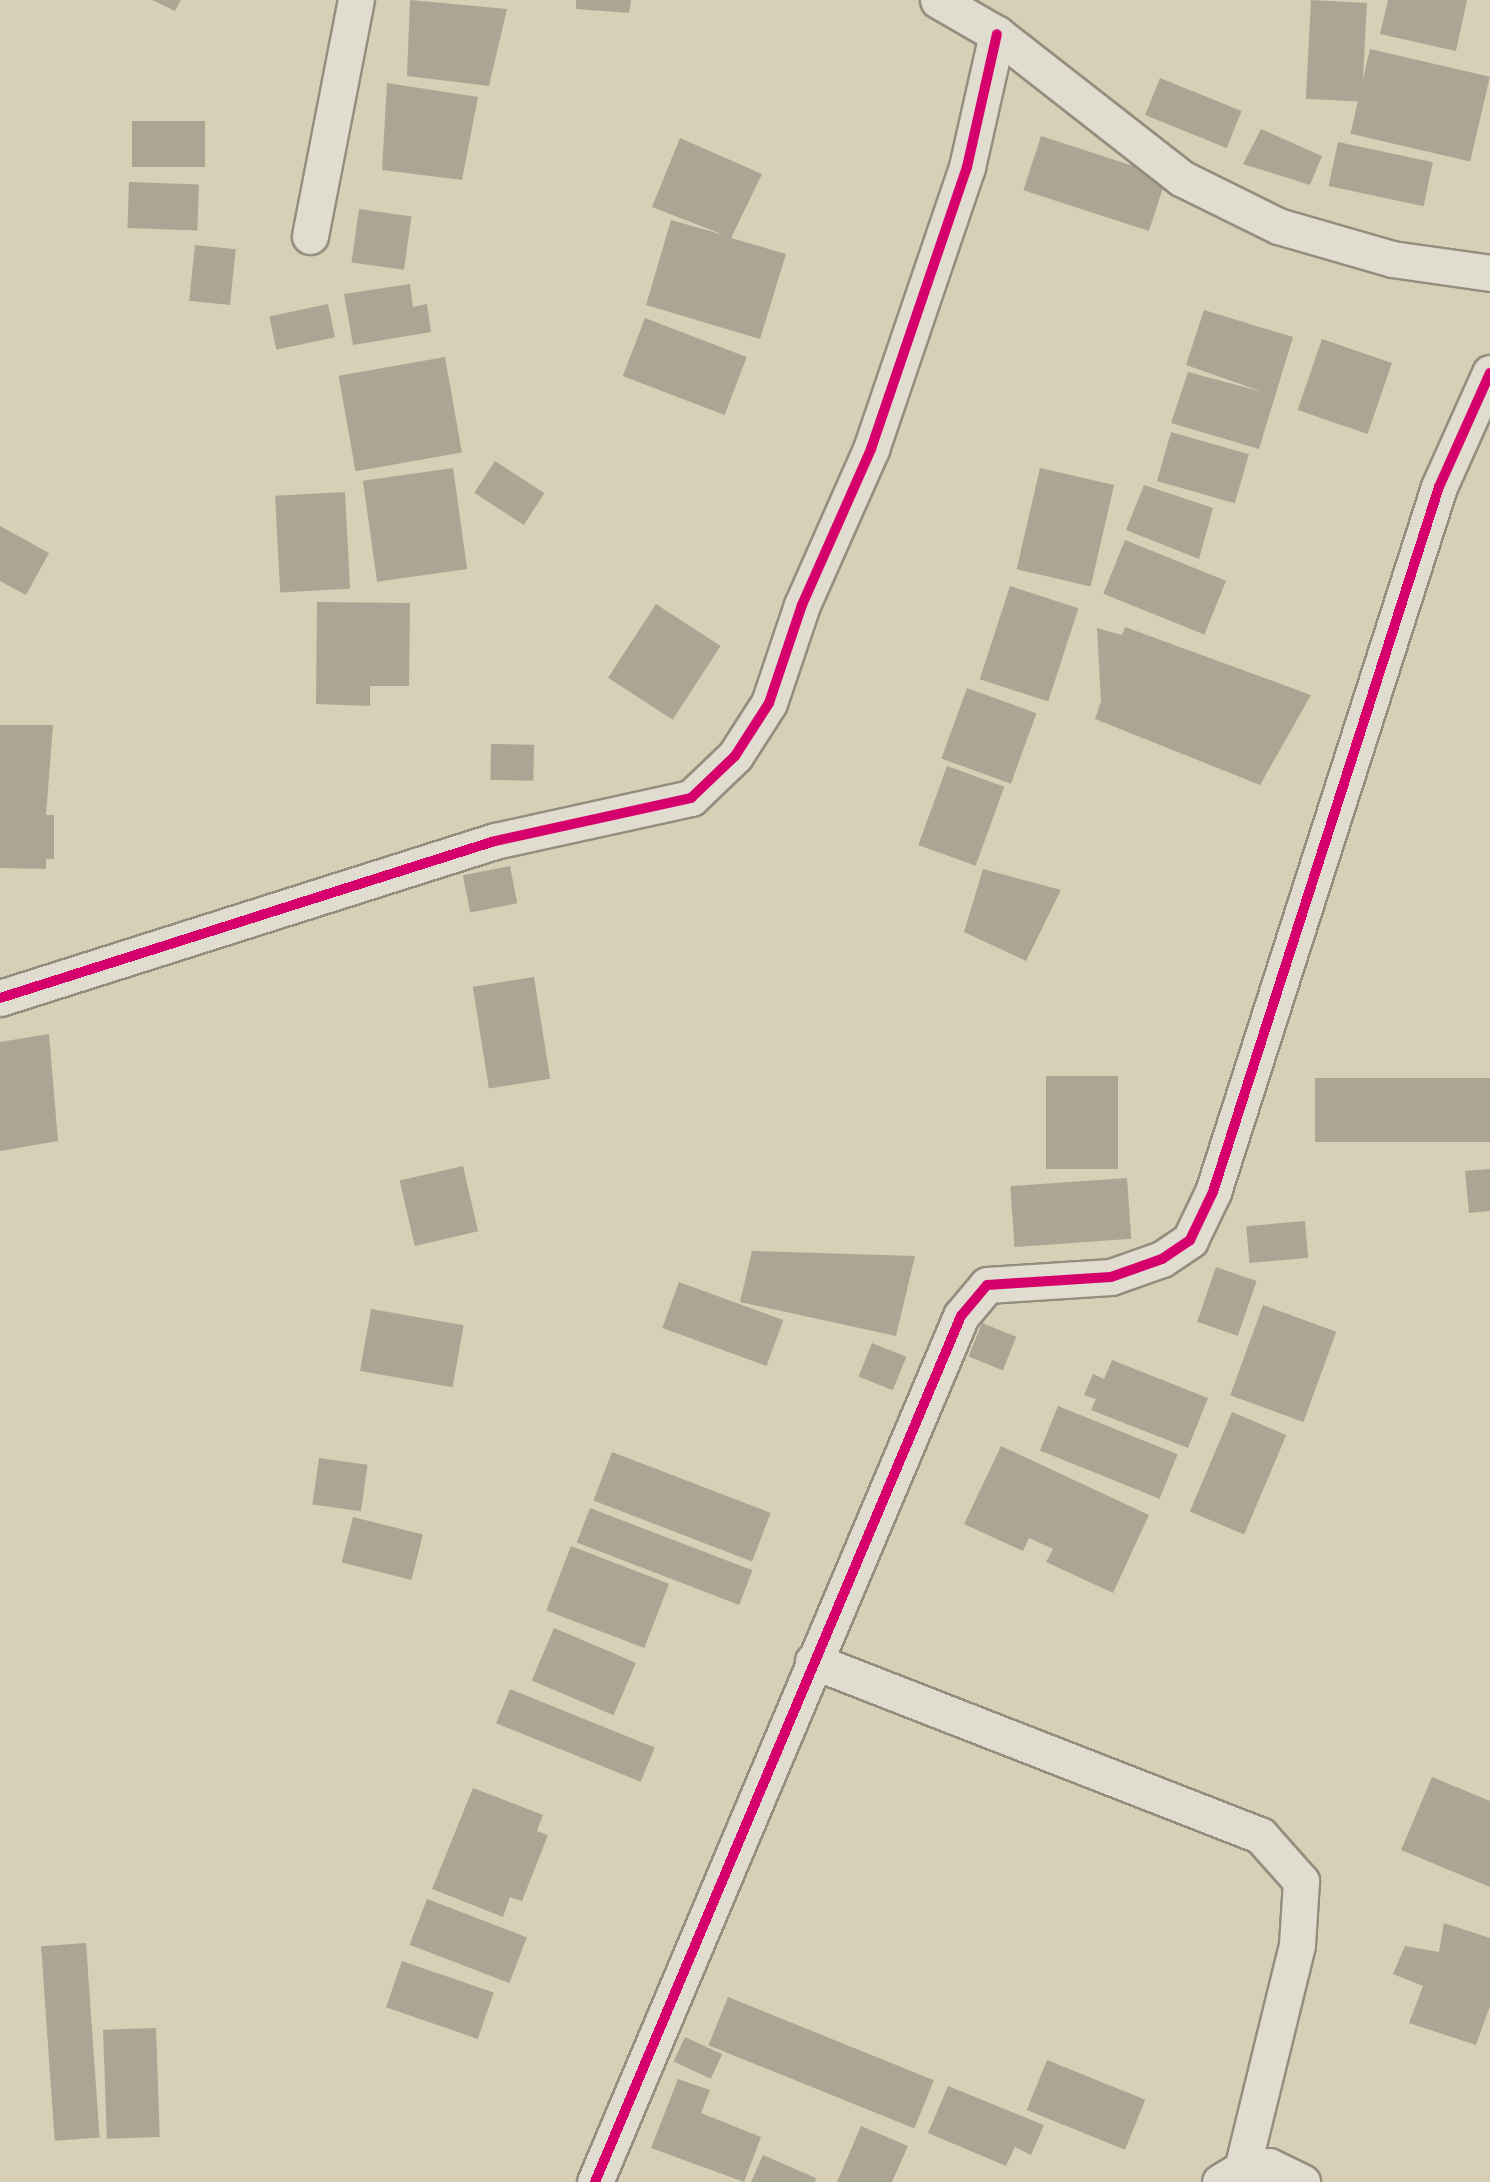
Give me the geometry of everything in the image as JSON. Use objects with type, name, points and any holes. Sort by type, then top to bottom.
[{"type":"street","points":[[310,236],[356,0]]},
{"type":"street","points":[[938,0],[997,34],[1181,178],[1278,226],[1392,259],[1490,273]]},
{"type":"street","points":[[0,998],[496,841],[690,798],[736,756],[768,703],[802,605],[871,449],[967,167],[997,34]]},
{"type":"street","points":[[595,2182],[961,1316],[987,1285],[1111,1277],[1162,1259],[1190,1240],[1213,1192],[1439,487],[1490,373]]},
{"type":"street","points":[[813,1661],[1260,1835],[1301,1882],[1297,1945],[1231,2175],[1268,2166],[1302,2182]]},
{"type":"building","points":[[152,0],[181,0],[175,11]]},
{"type":"building","points":[[410,0],[507,9],[489,86],[407,76]]},
{"type":"building","points":[[576,0],[631,0],[629,13],[576,9]]},
{"type":"building","points":[[1311,0],[1367,3],[1362,102],[1306,99]]},
{"type":"building","points":[[1388,0],[1467,0],[1456,51],[1380,34]]},
{"type":"building","points":[[1370,49],[1490,77],[1470,161],[1350,134]]},
{"type":"building","points":[[1160,78],[1242,111],[1227,148],[1145,115]]},
{"type":"building","points":[[387,83],[478,97],[462,180],[382,170]]},
{"type":"building","points":[[132,121],[205,121],[205,167],[132,167]]},
{"type":"building","points":[[1261,129],[1322,156],[1310,185],[1243,164]]},
{"type":"building","points":[[1041,136],[1167,177],[1149,231],[1023,190]]},
{"type":"building","points":[[680,138],[762,174],[731,238],[786,254],[760,339],[646,305],[671,220],[724,235],[652,207]]},
{"type":"building","points":[[1338,142],[1433,162],[1424,206],[1329,186]]},
{"type":"building","points":[[129,182],[199,184],[197,230],[127,228]]},
{"type":"building","points":[[359,209],[411,216],[404,270],[351,262]]},
{"type":"building","points":[[195,245],[236,249],[230,305],[189,301]]},
{"type":"building","points":[[410,284],[413,307],[427,304],[431,332],[353,345],[344,294]]},
{"type":"building","points":[[328,304],[335,337],[276,350],[269,316]]},
{"type":"building","points":[[1204,310],[1293,337],[1259,449],[1171,423],[1188,372],[1263,392],[1186,365]]},
{"type":"building","points":[[645,318],[747,357],[725,415],[623,376]]},
{"type":"building","points":[[1322,339],[1392,363],[1368,434],[1298,410]]},
{"type":"building","points":[[445,357],[462,453],[355,471],[339,376]]},
{"type":"building","points":[[1171,432],[1249,454],[1235,503],[1157,481]]},
{"type":"building","points":[[495,461],[544,493],[524,525],[474,493]]},
{"type":"building","points":[[453,468],[467,569],[377,582],[363,481]]},
{"type":"building","points":[[1040,468],[1114,485],[1091,586],[1017,569]]},
{"type":"building","points":[[1144,485],[1213,508],[1199,559],[1126,530]]},
{"type":"building","points":[[345,492],[350,589],[280,593],[275,496]]},
{"type":"building","points":[[0,526],[49,553],[26,595],[0,581]]},
{"type":"building","points":[[1125,540],[1226,581],[1204,635],[1103,594]]},
{"type":"building","points":[[1010,586],[1078,608],[1048,701],[980,679]]},
{"type":"building","points":[[317,602],[410,603],[409,686],[370,686],[370,706],[316,704]]},
{"type":"building","points":[[656,604],[721,646],[673,720],[608,678]]},
{"type":"building","points":[[1125,627],[1311,695],[1260,785],[1095,719],[1101,701],[1097,628],[1122,635]]},
{"type":"building","points":[[967,688],[1037,713],[1011,784],[941,758]]},
{"type":"building","points":[[0,725],[53,725],[46,815],[54,815],[54,859],[46,859],[46,869],[0,868]]},
{"type":"building","points":[[491,744],[534,745],[533,781],[490,780]]},
{"type":"building","points":[[947,766],[1004,787],[976,866],[918,845]]},
{"type":"building","points":[[510,866],[517,903],[470,912],[463,875]]},
{"type":"building","points":[[983,869],[1061,890],[1026,961],[964,932]]},
{"type":"building","points":[[534,977],[550,1079],[489,1088],[473,987]]},
{"type":"building","points":[[49,1034],[58,1141],[0,1151],[0,1042]]},
{"type":"building","points":[[1046,1076],[1118,1076],[1118,1169],[1046,1169]]},
{"type":"building","points":[[1315,1078],[1490,1078],[1490,1142],[1315,1142]]},
{"type":"building","points":[[463,1166],[478,1231],[415,1246],[400,1181]]},
{"type":"building","points":[[1490,1169],[1490,1211],[1469,1213],[1465,1171]]},
{"type":"building","points":[[1127,1178],[1131,1239],[1015,1247],[1010,1186]]},
{"type":"building","points":[[1305,1221],[1308,1258],[1249,1263],[1246,1226]]},
{"type":"building","points":[[752,1251],[915,1256],[896,1336],[740,1302]]},
{"type":"building","points":[[1216,1267],[1257,1281],[1238,1336],[1197,1322]]},
{"type":"building","points":[[679,1282],[783,1320],[767,1366],[662,1328]]},
{"type":"building","points":[[1263,1305],[1336,1332],[1303,1422],[1230,1395]]},
{"type":"building","points":[[371,1309],[464,1325],[453,1387],[360,1371]]},
{"type":"building","points":[[982,1323],[1016,1337],[1003,1370],[969,1356]]},
{"type":"building","points":[[872,1343],[906,1357],[893,1390],[859,1376]]},
{"type":"building","points":[[1112,1360],[1208,1398],[1188,1448],[1091,1410],[1096,1399],[1084,1395],[1093,1374],[1104,1379]]},
{"type":"building","points":[[1058,1406],[1178,1454],[1160,1499],[1040,1451]]},
{"type":"building","points":[[1232,1412],[1286,1435],[1244,1534],[1190,1511]]},
{"type":"building","points":[[1001,1446],[1149,1515],[1113,1593],[1046,1562],[1053,1549],[1029,1538],[1023,1551],[964,1524]]},
{"type":"building","points":[[612,1452],[771,1513],[752,1561],[593,1501]]},
{"type":"building","points":[[319,1458],[368,1465],[361,1511],[312,1505]]},
{"type":"building","points":[[590,1508],[752,1570],[739,1605],[577,1543]]},
{"type":"building","points":[[353,1517],[423,1534],[411,1580],[342,1563]]},
{"type":"building","points":[[571,1546],[669,1584],[644,1648],[546,1610]]},
{"type":"building","points":[[554,1628],[636,1663],[614,1715],[532,1680]]},
{"type":"building","points":[[510,1689],[655,1747],[641,1782],[496,1723]]},
{"type":"building","points":[[1432,1777],[1490,1801],[1490,1887],[1401,1850]]},
{"type":"building","points":[[473,1788],[543,1815],[537,1831],[548,1835],[522,1901],[510,1897],[503,1917],[432,1889]]},
{"type":"building","points":[[427,1899],[527,1937],[509,1983],[409,1945]]},
{"type":"building","points":[[1444,1923],[1490,1938],[1490,2006],[1476,2045],[1409,2023],[1423,1986],[1393,1974],[1405,1946],[1439,1952]]},
{"type":"building","points":[[86,1943],[100,2138],[55,2141],[41,1946]]},
{"type":"building","points":[[402,1961],[494,1993],[478,2039],[386,2007]]},
{"type":"building","points":[[728,1997],[934,2080],[914,2128],[709,2045]]},
{"type":"building","points":[[156,2028],[160,2137],[107,2139],[103,2030]]},
{"type":"building","points":[[685,2037],[722,2054],[711,2079],[674,2061]]},
{"type":"building","points":[[1047,2060],[1145,2100],[1125,2150],[1027,2110]]},
{"type":"building","points":[[678,2079],[710,2090],[701,2113],[761,2137],[744,2182],[651,2148]]},
{"type":"building","points":[[948,2086],[1044,2125],[1031,2155],[1015,2147],[1006,2166],[928,2133]]},
{"type":"building","points":[[861,2126],[908,2146],[892,2182],[837,2182]]},
{"type":"building","points":[[763,2155],[816,2178],[815,2182],[751,2182]]},
{"type":"cycle path","points":[[0,998],[495,841],[691,798],[735,756],[769,703],[802,605],[871,449],[967,167],[997,34]]},
{"type":"cycle path","points":[[595,2182],[961,1316],[987,1285],[1111,1277],[1162,1259],[1190,1240],[1213,1192],[1439,487],[1490,373]]}]
